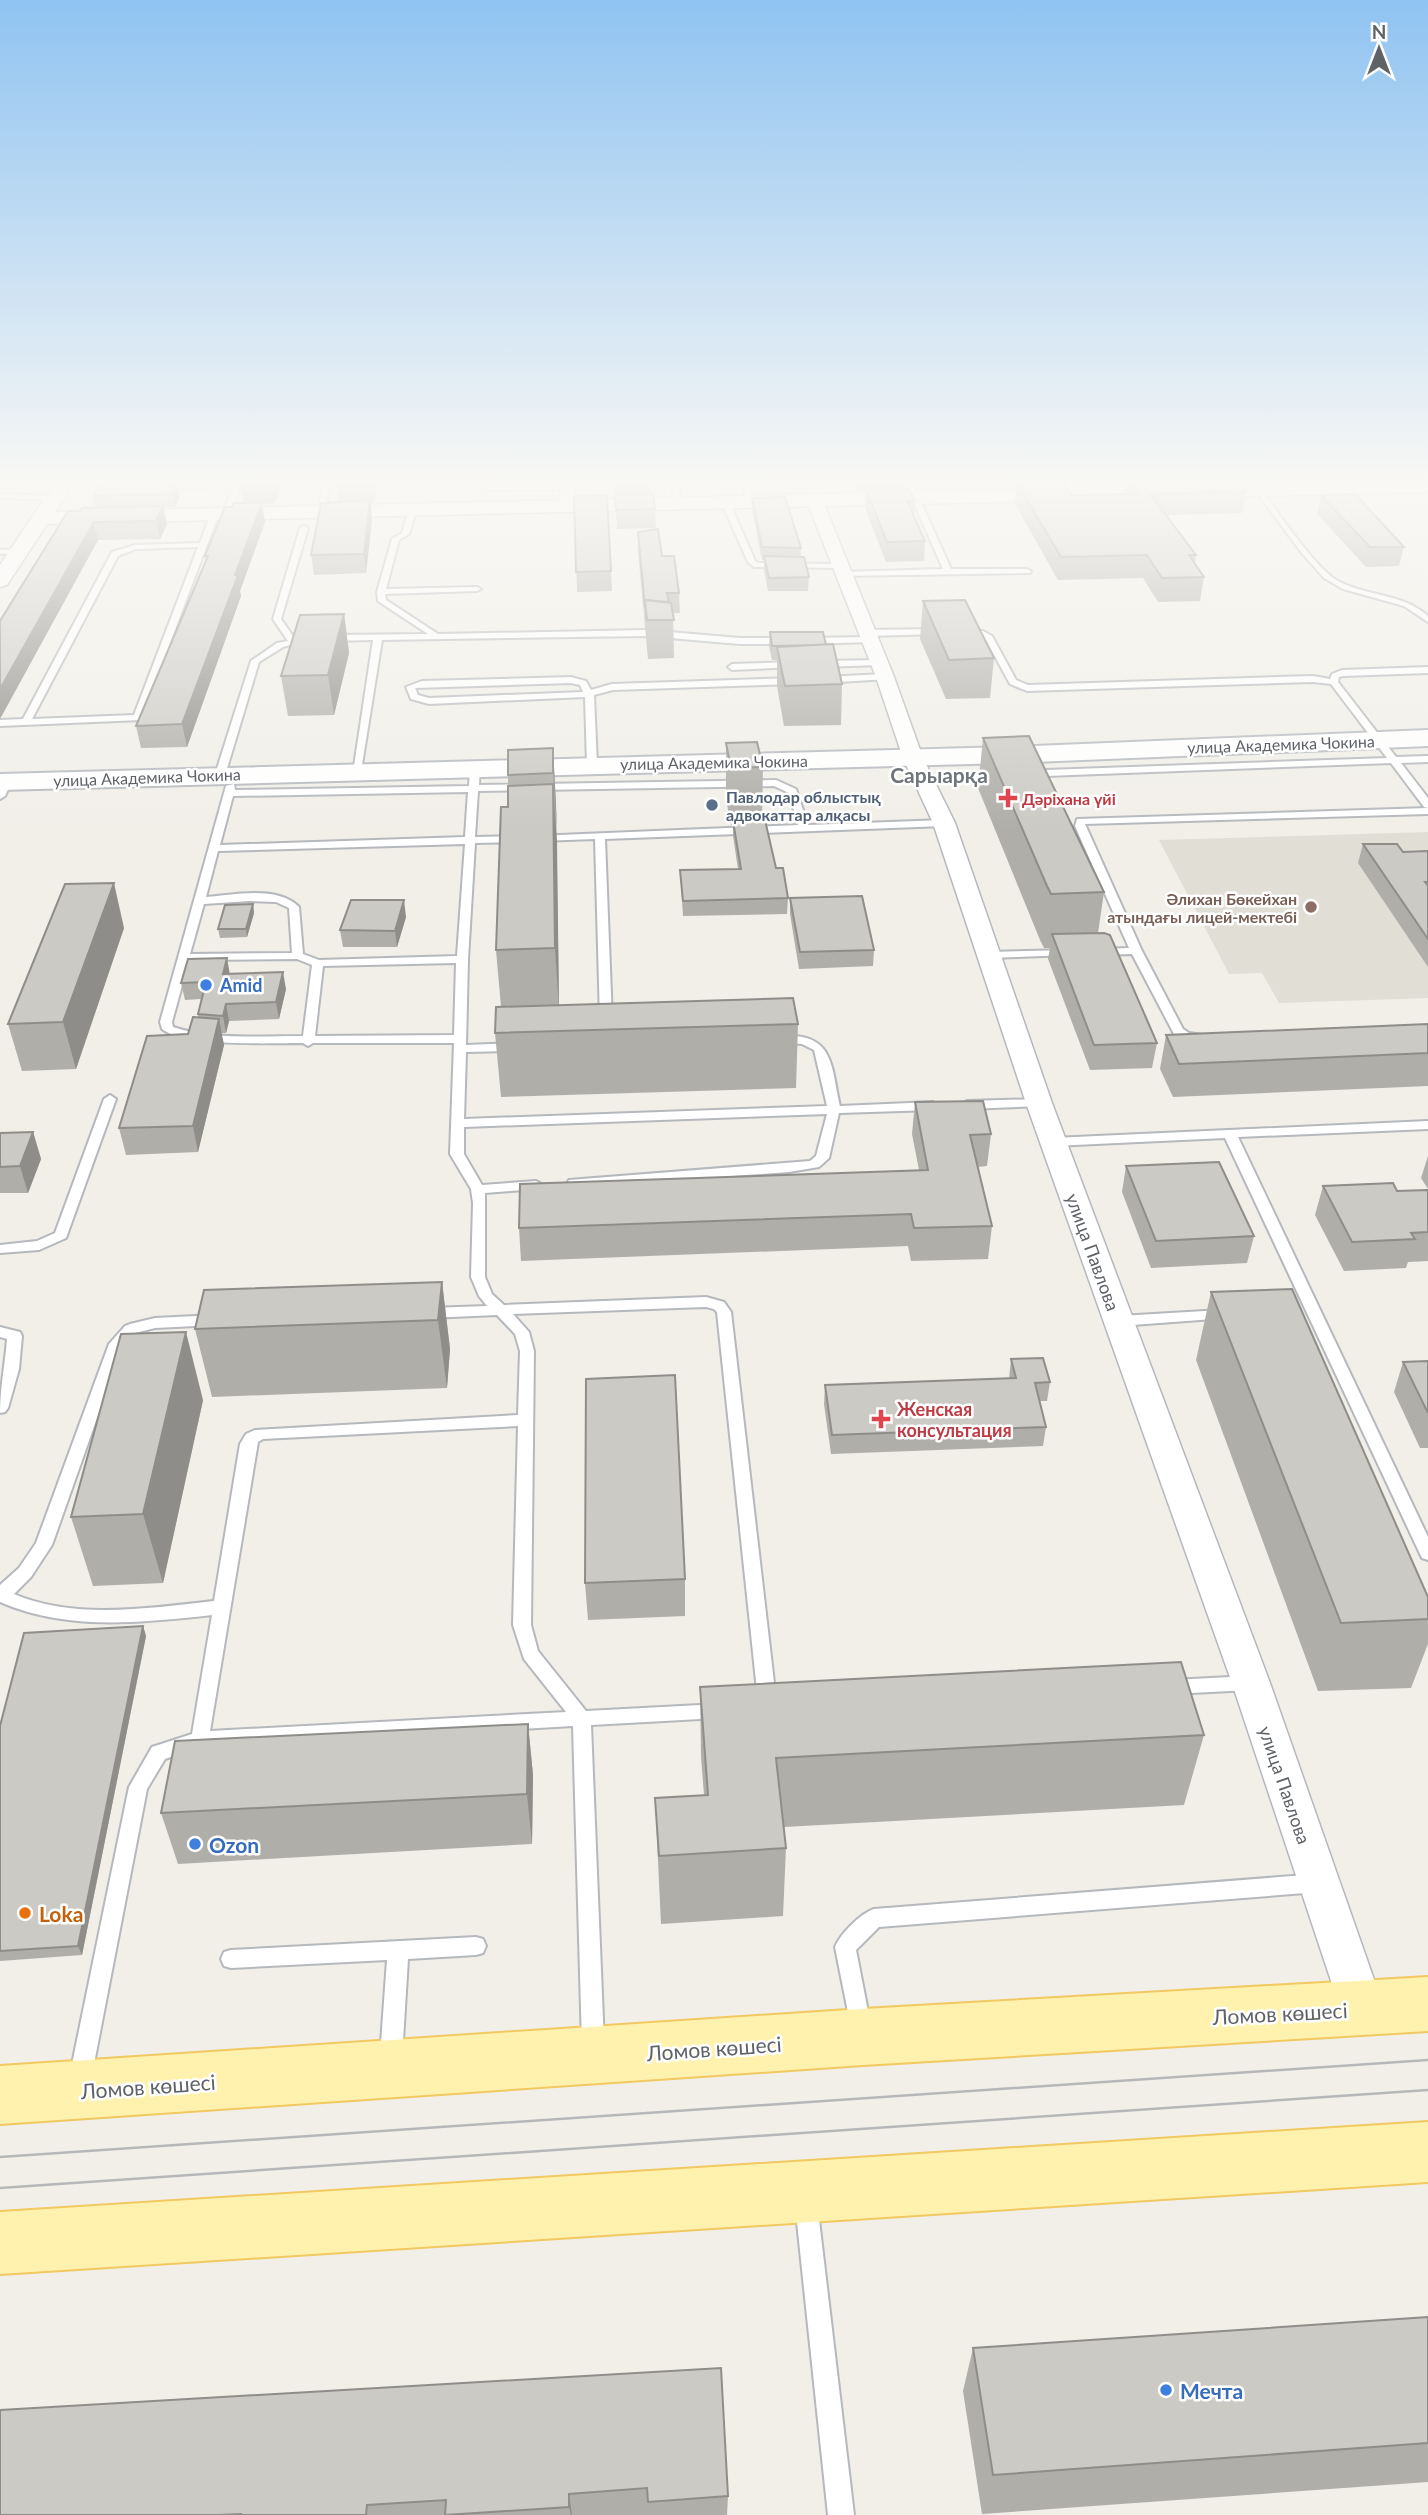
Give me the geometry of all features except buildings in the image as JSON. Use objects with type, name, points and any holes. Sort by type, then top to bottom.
[{"type":"main road","name":"улица Академика Чокина","points":[[2,787],[228,781],[356,771],[475,778],[592,765],[1009,755],[1385,750],[1428,738]]},
{"type":"main road","name":"Ломов көшесі","points":[[0,2095],[863,2037],[1428,2004]]},
{"type":"main road","points":[[0,2243],[1428,2152]]},
{"type":"street","name":"улица Павлова","points":[[851,595],[913,758],[944,824],[1053,1142],[1251,1683],[1362,2008]]},
{"type":"lane","points":[[26,722],[93,595]]},
{"type":"lane","points":[[0,723],[138,718],[185,595]]},
{"type":"lane","points":[[284,595],[277,620],[292,641]]},
{"type":"lane","points":[[381,595],[382,601],[435,635]]},
{"type":"lane","points":[[1380,595],[1410,604],[1428,620]]},
{"type":"lane","points":[[812,665],[875,653],[945,632]]},
{"type":"lane","points":[[958,632],[972,632],[989,638],[1013,682],[1027,688],[1313,679],[1334,682],[1428,805]]},
{"type":"lane","points":[[526,1047],[243,1040],[182,1034],[168,1029],[166,1022],[215,848],[255,661],[268,650],[292,641],[435,635],[646,633],[875,653]]},
{"type":"lane","points":[[356,771],[378,637]]},
{"type":"lane","points":[[817,680],[875,653]]},
{"type":"lane","points":[[732,667],[798,665]]},
{"type":"lane","points":[[1334,682],[1335,676],[1342,673],[1428,670]]},
{"type":"lane","points":[[592,765],[589,694],[583,683],[571,680],[422,684],[410,687],[414,697],[429,701],[589,694],[612,687],[803,680]]},
{"type":"lane","points":[[1385,750],[1428,758]]},
{"type":"lane","points":[[228,781],[475,778],[776,783],[793,791],[804,828]]},
{"type":"lane","points":[[475,778],[462,959],[457,1154],[478,1189],[478,1277],[486,1297],[522,1332],[527,1351],[522,1625],[530,1654],[582,1718],[594,2057]]},
{"type":"lane","points":[[1210,1037],[1185,1036],[1178,1031],[1136,951],[1080,826],[1082,821],[1428,811]]},
{"type":"lane","points":[[215,848],[944,824]]},
{"type":"lane","points":[[600,836],[606,1031]]},
{"type":"lane","points":[[201,901],[261,898],[289,901],[296,914],[298,956]]},
{"type":"lane","points":[[988,955],[1136,951]]},
{"type":"lane","points":[[185,957],[298,956],[318,963],[462,959]]},
{"type":"lane","points":[[308,1042],[318,963]]},
{"type":"lane","points":[[478,1189],[776,1169],[814,1164],[822,1158],[834,1109],[822,1053],[818,1047],[804,1040],[765,1040]]},
{"type":"lane","points":[[0,1249],[33,1248],[50,1243],[61,1235],[110,1099]]},
{"type":"lane","points":[[957,1105],[1039,1102]]},
{"type":"lane","points":[[458,1123],[943,1106]]},
{"type":"lane","points":[[1053,1142],[1428,1125]]},
{"type":"lane","points":[[1230,1134],[1305,1309],[1428,1554]]},
{"type":"lane","points":[[78,2091],[138,1787],[159,1753],[200,1739],[762,1709],[724,1312],[719,1305],[706,1302],[419,1313]]},
{"type":"lane","points":[[1119,1321],[1243,1313]]},
{"type":"lane","points":[[0,1594],[12,1587],[30,1567],[44,1545],[114,1348],[122,1338],[130,1329],[155,1322],[239,1320]]},
{"type":"lane","points":[[0,1332],[15,1336],[12,1369],[0,1408]]},
{"type":"lane","points":[[200,1739],[248,1444],[252,1438],[261,1434],[527,1420]]},
{"type":"lane","points":[[0,1594],[35,1609],[99,1614],[159,1614],[222,1607]]},
{"type":"lane","points":[[1154,1688],[1251,1683]]},
{"type":"lane","points":[[863,2037],[845,1947],[873,1918],[1319,1883]]},
{"type":"lane","points":[[231,1959],[476,1945]]},
{"type":"lane","points":[[390,2070],[398,1950]]},
{"type":"lane","points":[[805,2191],[841,2515]]},
{"type":"shaded area","name":"Әлихан Бөкейхан атындағы лицей-мектебі","points":[[1428,832],[1428,998],[1279,1003],[1262,973],[1229,974],[1159,840]]},
{"type":"tram line","points":[[0,2157],[1428,2060]]},
{"type":"tram line","points":[[0,2188],[1428,2090]]},
{"type":"place","name":"Дәріхана үйі","points":[[1008,798]]},
{"type":"place","name":"Павлодар облыстық адвокаттар алқасы","points":[[712,805]]},
{"type":"place","name":"Әлихан Бөкейхан атындағы лицей-мектебі","points":[[1311,907]]},
{"type":"place","name":"Amid","points":[[206,985]]},
{"type":"place","name":"Женская консультация","points":[[881,1419]]},
{"type":"place","name":"Ozon","points":[[195,1844]]},
{"type":"place","name":"Loka","points":[[25,1913]]},
{"type":"place","name":"Мечта","points":[[1166,2390]]},
{"type":"district","name":"Сарыарқа","points":[[939,774]]}]
